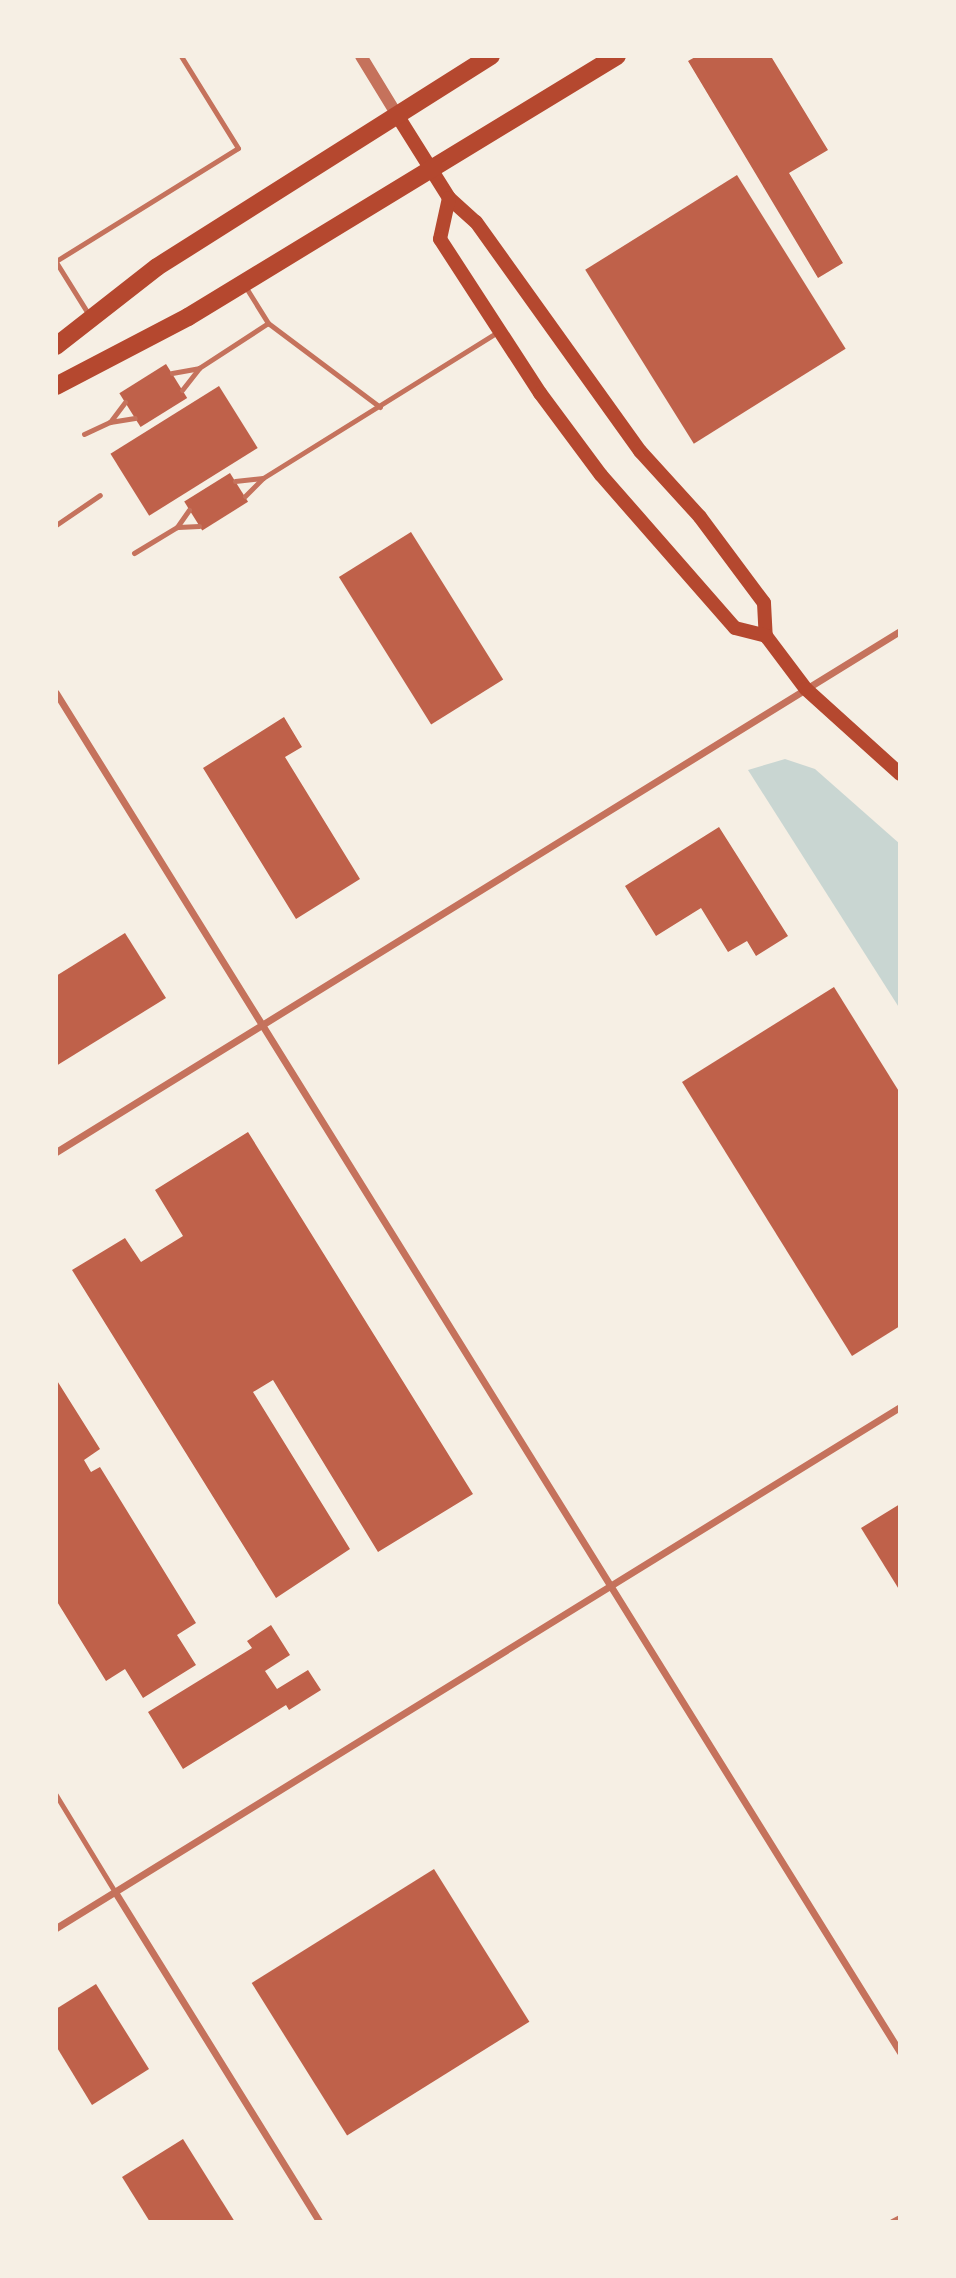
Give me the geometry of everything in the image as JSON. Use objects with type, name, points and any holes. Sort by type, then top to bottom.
[{"type":"main road","points":[[56,346],[157,267],[491,56]]},
{"type":"main road","points":[[56,386],[244,283],[433,171],[617,56]]},
{"type":"main road","points":[[397,115],[449,198],[476,222],[640,451],[700,517],[764,603],[766,636],[806,689],[900,774]]},
{"type":"main road","points":[[449,198],[440,239],[499,331],[601,475],[734,628],[766,636]]},
{"type":"street","points":[[361,56],[397,115]]},
{"type":"street","points":[[56,1152],[264,1027],[900,631]]},
{"type":"street","points":[[56,693],[900,2052]]},
{"type":"street","points":[[56,1928],[900,1406]]},
{"type":"street","points":[[115,1892],[320,2222]]},
{"type":"street","points":[[892,2222],[900,2218]]},
{"type":"lane","points":[[90,318],[56,261],[238,148],[181,56]]},
{"type":"lane","points":[[244,283],[268,323],[380,407]]},
{"type":"lane","points":[[182,390],[199,368],[268,323]]},
{"type":"lane","points":[[245,496],[263,478],[499,331]]},
{"type":"lane","points":[[172,373],[199,368]]},
{"type":"lane","points":[[110,422],[125,402]]},
{"type":"lane","points":[[85,434],[110,422],[135,418]]},
{"type":"lane","points":[[235,481],[263,478]]},
{"type":"lane","points":[[56,525],[100,495]]},
{"type":"lane","points":[[134,553],[177,527],[189,510]]},
{"type":"lane","points":[[177,527],[199,526]]},
{"type":"lane","points":[[56,1795],[115,1892]]},
{"type":"shaded area","points":[[785,759],[815,769],[900,844],[900,1009],[748,770]]},
{"type":"building","points":[[697,56],[775,56],[772,58],[828,150],[789,173],[843,263],[818,278],[688,61]]},
{"type":"building","points":[[737,175],[846,349],[694,444],[585,270]]},
{"type":"building","points":[[166,364],[187,398],[141,427],[119,393]]},
{"type":"building","points":[[219,386],[258,448],[149,516],[110,454]]},
{"type":"building","points":[[230,473],[248,502],[202,530],[184,502]]},
{"type":"building","points":[[411,532],[503,680],[431,725],[339,577]]},
{"type":"building","points":[[284,717],[302,747],[285,757],[360,879],[296,919],[203,768]]},
{"type":"building","points":[[719,827],[788,936],[756,956],[747,941],[728,952],[701,908],[656,936],[625,886]]},
{"type":"building","points":[[125,933],[166,998],[56,1066],[56,976]]},
{"type":"building","points":[[834,987],[900,1093],[900,1326],[852,1356],[682,1082]]},
{"type":"building","points":[[248,1132],[473,1494],[378,1552],[273,1380],[253,1392],[350,1549],[276,1598],[72,1270],[125,1238],[141,1262],[183,1236],[155,1190]]},
{"type":"building","points":[[56,1379],[100,1449],[84,1460],[91,1472],[100,1467],[196,1623],[177,1635],[196,1665],[143,1698],[125,1669],[106,1681],[56,1600]]},
{"type":"building","points":[[900,1504],[900,1591],[861,1528]]},
{"type":"building","points":[[271,1625],[290,1655],[265,1671],[277,1689],[308,1670],[321,1690],[289,1710],[286,1705],[183,1769],[148,1712],[252,1648],[247,1641]]},
{"type":"building","points":[[434,1869],[529,2022],[347,2136],[252,1983]]},
{"type":"building","points":[[96,1984],[149,2069],[92,2105],[56,2046],[56,2009]]},
{"type":"building","points":[[183,2139],[235,2222],[150,2222],[122,2177]]}]
